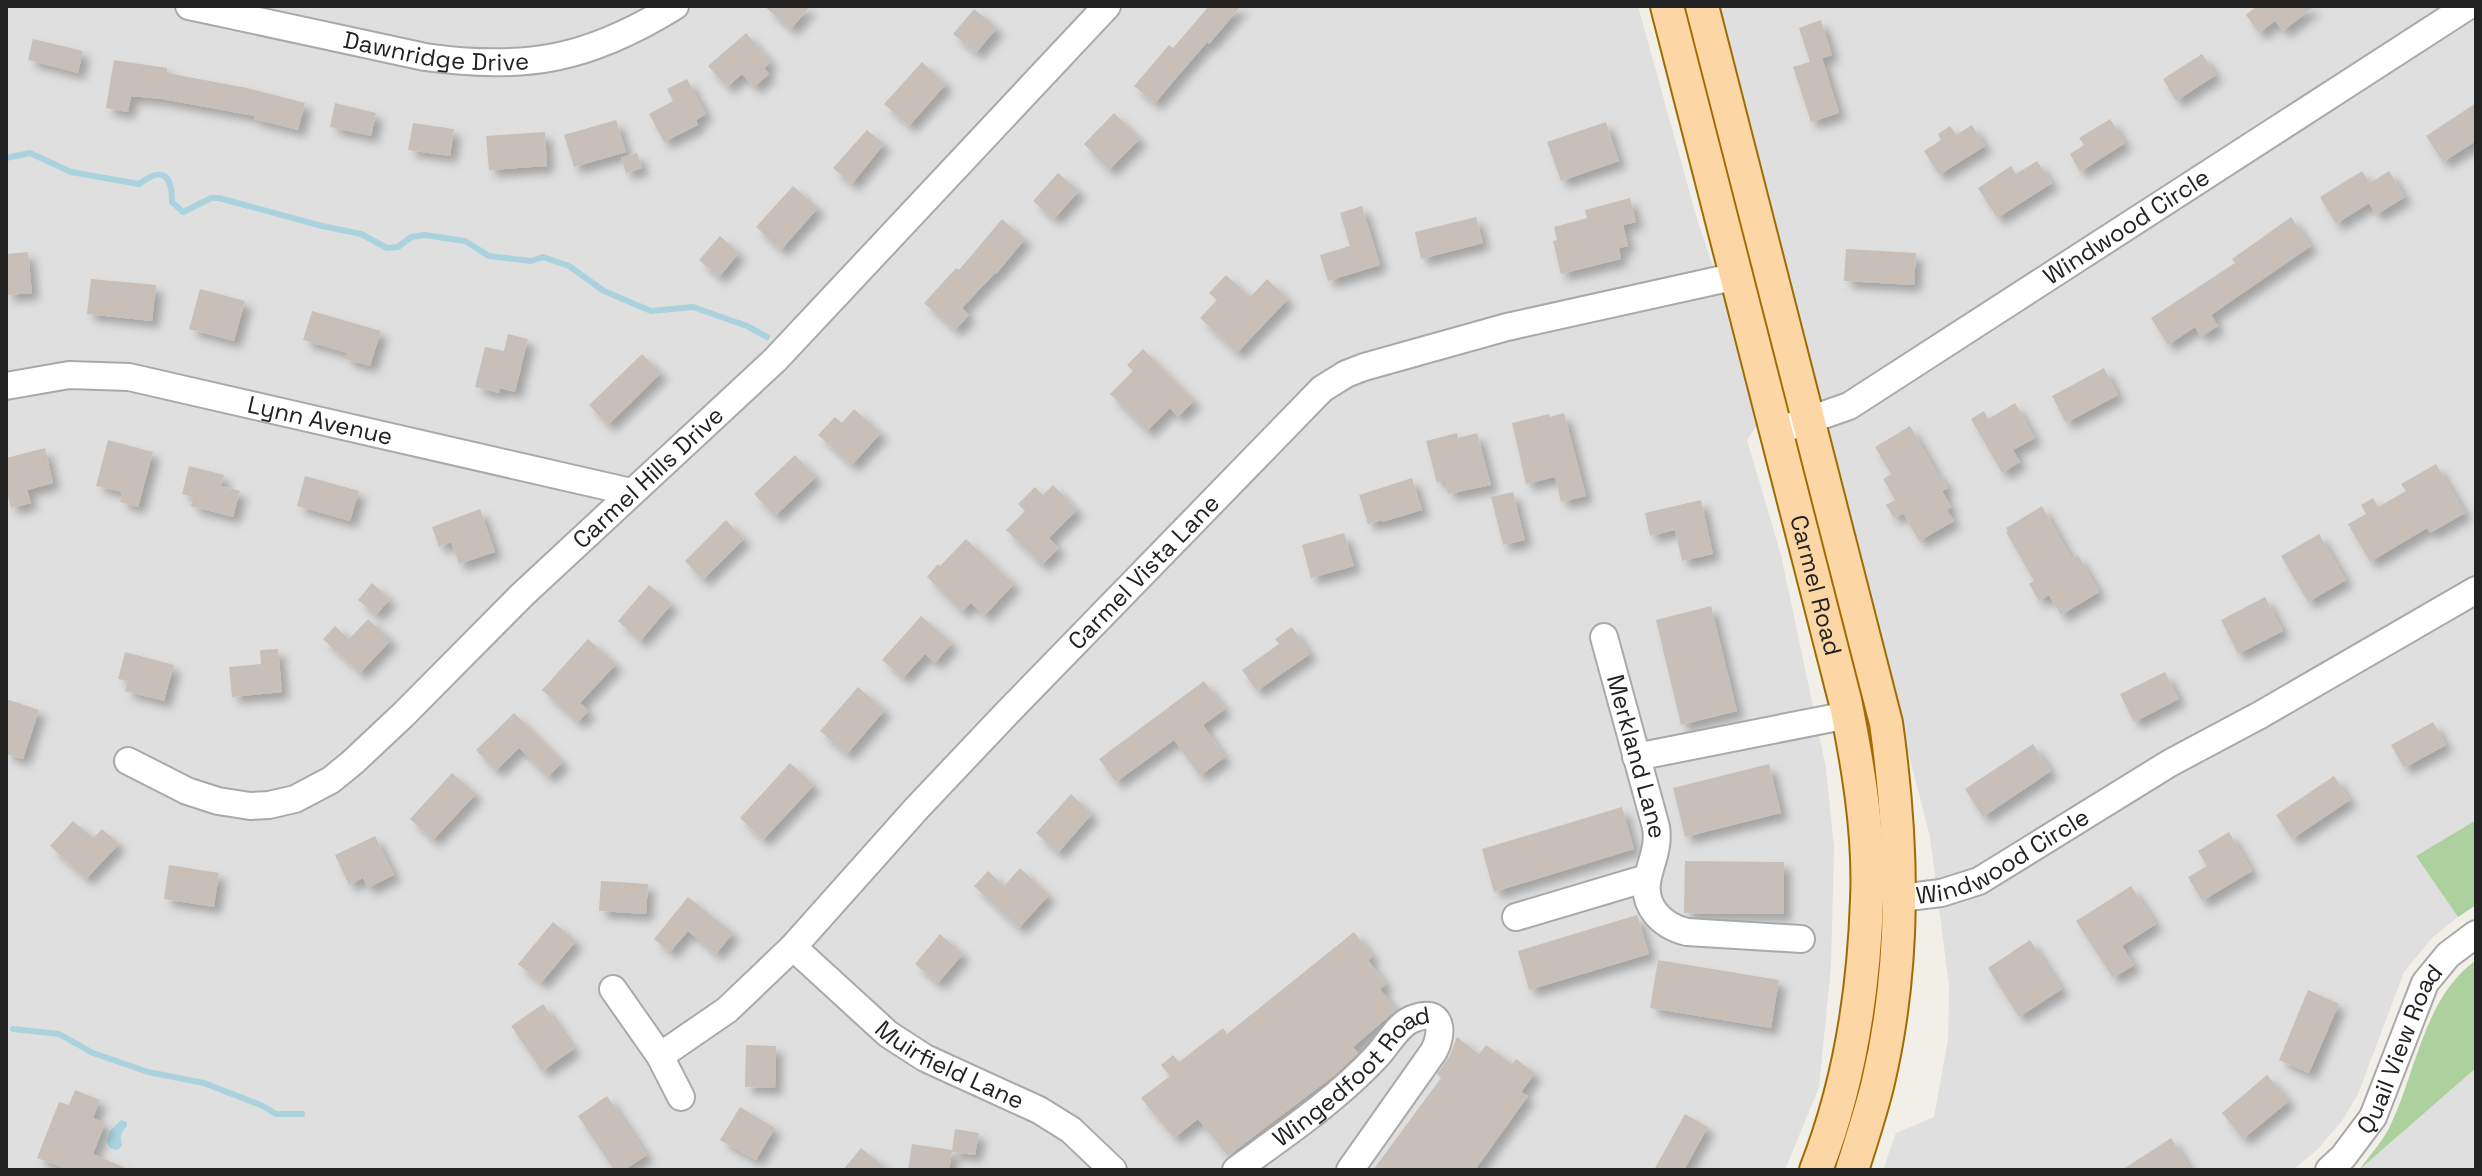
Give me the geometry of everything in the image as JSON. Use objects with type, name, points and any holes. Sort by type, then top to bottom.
[{"type":"main road","name":"Carmel Road","points":[[1667,6],[1848,715],[1862,801],[1867,899],[1862,967],[1847,1065],[1816,1170]]},
{"type":"main road","name":"Carmel Road","points":[[1702,6],[1886,723],[1899,844],[1900,898],[1894,989],[1878,1081],[1852,1170]]},
{"type":"street","name":"Dawnridge Drive","points":[[205,8],[425,57],[464,63],[504,64],[539,61],[581,52],[622,37],[675,6]]},
{"type":"street","name":"Carmel Hills Drive","points":[[128,761],[187,791],[218,801],[250,806],[269,805],[308,794],[331,780],[807,327],[1107,6]]},
{"type":"street","name":"Windwood Circle","points":[[1776,430],[1849,406],[2468,6]]},
{"type":"street","name":"Carmel Vista Lane","points":[[660,1056],[727,1010],[793,947],[996,725],[1322,389],[1364,367],[1492,330],[1737,276]]},
{"type":"street","name":"Lynn Avenue","points":[[6,386],[69,375],[129,377],[631,492]]},
{"type":"street","name":"Windwood Circle","points":[[1900,898],[1941,893],[1979,881],[2170,763],[2260,715],[2476,590]]},
{"type":"street","name":"Merkland Lane","points":[[1604,637],[1657,838],[1655,858],[1647,878],[1646,894],[1651,908],[1660,920],[1687,932],[1801,939]]},
{"type":"street","points":[[1636,757],[1848,715]]},
{"type":"street","points":[[1516,917],[1647,878]]},
{"type":"street","name":"Quail View Road","points":[[2329,1170],[2343,1157],[2373,1117],[2425,983],[2448,955],[2476,934]]},
{"type":"street","name":"Muirfield Lane","points":[[793,947],[888,1034],[925,1058],[1039,1110],[1071,1130],[1113,1170]]},
{"type":"street","points":[[613,989],[660,1056],[681,1097]]},
{"type":"street","name":"Wingedfoot Road","points":[[1245,1169],[1377,1056],[1403,1026],[1413,1018],[1427,1016],[1442,1029],[1441,1038],[1350,1170]]},
{"type":"shaded area","points":[[6,6],[1638,6],[1697,219],[1726,305],[1739,324],[1763,416],[1747,440],[1781,555],[1826,768],[1834,848],[1831,967],[1819,1087],[1785,1170],[6,1170]]},
{"type":"shaded area","points":[[1716,6],[2476,6],[2476,820],[2416,856],[2458,917],[2432,938],[2404,972],[2358,1094],[2342,1121],[2317,1150],[2293,1170],[1883,1170],[1896,1133],[1934,1117],[1948,1039],[1949,986],[1930,837],[1806,360],[1773,210],[1768,213]]},
{"type":"shaded area","points":[[2476,1068],[2476,1170],[2359,1170]]},
{"type":"green space","points":[[2476,820],[2476,905],[2458,917],[2416,856]]},
{"type":"green space","points":[[2476,960],[2476,1068],[2359,1170],[2391,1124],[2424,1036],[2444,994]]},
{"type":"water","points":[[121,1120],[127,1122],[127,1126],[121,1135],[122,1146],[117,1150],[110,1148],[107,1142],[110,1131]]},
{"type":"building","points":[[764,6],[810,6],[791,29]]},
{"type":"building","points":[[1209,6],[1241,6],[1155,103],[1134,86],[1169,45],[1173,48]]},
{"type":"building","points":[[2257,6],[2315,6],[2283,31],[2275,21],[2259,33],[2246,15]]},
{"type":"building","points":[[974,9],[997,28],[976,53],[953,34]]},
{"type":"building","points":[[1821,20],[1832,55],[1822,58],[1839,113],[1811,122],[1793,67],[1810,62],[1799,28]]},
{"type":"building","points":[[746,33],[771,62],[764,68],[769,74],[754,87],[742,74],[727,87],[708,66]]},
{"type":"building","points":[[33,39],[83,51],[78,73],[28,60]]},
{"type":"building","points":[[2202,54],[2216,75],[2176,101],[2163,79]]},
{"type":"building","points":[[114,60],[167,68],[167,73],[305,103],[298,130],[254,119],[255,116],[162,99],[131,96],[128,112],[106,108]]},
{"type":"building","points":[[922,62],[946,84],[909,126],[884,104]]},
{"type":"building","points":[[687,79],[706,114],[696,120],[698,125],[664,142],[649,114],[673,101],[667,89]]},
{"type":"building","points":[[335,103],[376,113],[371,136],[330,127]]},
{"type":"building","points":[[2476,103],[2476,141],[2443,162],[2426,136]]},
{"type":"building","points":[[1114,113],[1140,139],[1109,170],[1084,144]]},
{"type":"building","points":[[2110,119],[2125,143],[2080,172],[2070,154],[2084,145],[2079,138]]},
{"type":"building","points":[[616,120],[626,152],[574,167],[564,135]]},
{"type":"building","points":[[1606,122],[1619,161],[1561,181],[1547,142]]},
{"type":"building","points":[[413,123],[454,129],[450,156],[408,150]]},
{"type":"building","points":[[1972,125],[1985,146],[1939,175],[1924,151],[1941,140],[1938,134],[1950,126],[1956,135]]},
{"type":"building","points":[[867,130],[884,144],[852,184],[833,168]]},
{"type":"building","points":[[545,132],[547,166],[489,170],[486,136]]},
{"type":"building","points":[[637,153],[642,168],[626,173],[621,158]]},
{"type":"building","points":[[2037,161],[2052,183],[1997,218],[1978,188],[2011,166],[2016,174]]},
{"type":"building","points":[[2362,171],[2370,183],[2389,171],[2405,197],[2376,215],[2369,203],[2336,224],[2320,197]]},
{"type":"building","points":[[1058,173],[1079,191],[1054,219],[1033,201]]},
{"type":"building","points":[[793,186],[818,208],[781,250],[756,227]]},
{"type":"building","points":[[1630,198],[1636,222],[1623,225],[1628,246],[1619,248],[1621,259],[1561,274],[1553,241],[1557,240],[1554,227],[1587,218],[1585,210]]},
{"type":"building","points":[[1362,206],[1380,265],[1328,281],[1320,255],[1350,246],[1340,213]]},
{"type":"building","points":[[1476,217],[1483,243],[1421,259],[1415,232]]},
{"type":"building","points":[[2291,217],[2311,246],[2211,315],[2218,326],[2201,337],[2195,327],[2168,345],[2151,318],[2235,263],[2232,259]]},
{"type":"building","points":[[1002,219],[1025,239],[962,308],[969,315],[955,330],[924,303],[956,268],[959,270]]},
{"type":"building","points":[[720,236],[739,253],[719,277],[699,260]]},
{"type":"building","points":[[1846,249],[1916,253],[1914,285],[1844,281]]},
{"type":"building","points":[[28,252],[32,293],[6,295],[6,254]]},
{"type":"building","points":[[1226,275],[1250,297],[1267,279],[1288,299],[1237,353],[1200,318],[1217,300],[1209,293]]},
{"type":"building","points":[[91,279],[156,285],[152,321],[87,314]]},
{"type":"building","points":[[200,289],[245,301],[234,341],[189,329]]},
{"type":"building","points":[[312,311],[381,331],[370,366],[345,359],[347,353],[303,340]]},
{"type":"building","points":[[508,334],[528,339],[515,392],[500,388],[499,393],[475,387],[485,347],[504,351]]},
{"type":"building","points":[[1143,349],[1194,401],[1178,417],[1170,408],[1147,431],[1110,394],[1133,371],[1127,365]]},
{"type":"building","points":[[642,354],[661,373],[608,425],[589,405]]},
{"type":"building","points":[[2104,368],[2118,395],[2066,423],[2052,396]]},
{"type":"building","points":[[2015,403],[2035,438],[2013,450],[2020,462],[2002,473],[1971,419],[1984,411],[1988,419]]},
{"type":"building","points":[[854,409],[881,433],[852,465],[818,435],[835,417],[842,423]]},
{"type":"building","points":[[1564,413],[1586,496],[1561,502],[1555,477],[1526,484],[1512,423]]},
{"type":"building","points":[[1910,426],[1948,488],[1942,491],[1951,507],[1947,510],[1954,521],[1919,541],[1903,513],[1894,518],[1886,505],[1895,500],[1883,479],[1891,474],[1875,447]]},
{"type":"building","points":[[1457,433],[1458,438],[1477,433],[1491,485],[1448,494],[1445,480],[1437,483],[1426,441]]},
{"type":"building","points":[[108,440],[153,452],[138,507],[120,502],[122,492],[96,486]]},
{"type":"building","points":[[45,448],[53,483],[27,490],[31,503],[11,508],[6,488],[6,458]]},
{"type":"building","points":[[795,455],[816,477],[775,516],[754,494]]},
{"type":"building","points":[[2436,464],[2465,513],[2430,533],[2427,528],[2370,562],[2348,524],[2366,514],[2361,505],[2373,498],[2378,507],[2406,491],[2401,484]]},
{"type":"building","points":[[189,466],[224,475],[221,486],[240,491],[233,517],[191,506],[193,497],[182,494]]},
{"type":"building","points":[[305,476],[359,491],[350,521],[297,506]]},
{"type":"building","points":[[1412,478],[1422,510],[1368,524],[1359,495]]},
{"type":"building","points":[[1053,485],[1077,510],[1049,538],[1059,548],[1042,565],[1006,530],[1025,511],[1018,504],[1035,487],[1043,495]]},
{"type":"building","points":[[1513,492],[1525,540],[1503,545],[1491,497]]},
{"type":"building","points":[[1701,500],[1713,554],[1682,561],[1675,530],[1650,536],[1645,513]]},
{"type":"building","points":[[2042,506],[2072,559],[2078,555],[2099,592],[2061,615],[2049,595],[2039,601],[2029,584],[2034,581],[2006,532],[2006,528]]},
{"type":"building","points":[[480,509],[495,552],[459,564],[451,542],[439,547],[432,527]]},
{"type":"building","points":[[726,520],[744,539],[703,580],[685,561]]},
{"type":"building","points":[[1344,533],[1354,566],[1311,578],[1302,545]]},
{"type":"building","points":[[2319,534],[2346,580],[2308,602],[2281,556]]},
{"type":"building","points":[[966,539],[1014,584],[984,616],[971,603],[962,612],[927,577]]},
{"type":"building","points":[[372,583],[390,599],[376,615],[358,600]]},
{"type":"building","points":[[649,585],[672,604],[640,641],[618,621]]},
{"type":"building","points":[[2265,597],[2283,631],[2238,654],[2221,620]]},
{"type":"building","points":[[1711,606],[1737,711],[1681,725],[1656,620]]},
{"type":"building","points":[[921,616],[952,643],[935,663],[925,654],[903,678],[882,660]]},
{"type":"building","points":[[368,619],[391,640],[360,673],[323,639],[335,626],[349,639]]},
{"type":"building","points":[[1292,627],[1310,654],[1257,691],[1242,670],[1279,644],[1275,639]]},
{"type":"building","points":[[588,639],[616,664],[580,703],[589,711],[578,722],[542,690]]},
{"type":"building","points":[[278,649],[282,692],[232,697],[229,667],[261,664],[260,650]]},
{"type":"building","points":[[125,652],[174,665],[164,701],[125,691],[128,681],[118,679]]},
{"type":"building","points":[[2165,672],[2179,699],[2134,722],[2120,694]]},
{"type":"building","points":[[1204,681],[1225,709],[1203,725],[1225,757],[1200,776],[1174,740],[1116,782],[1099,759]]},
{"type":"building","points":[[858,687],[885,710],[847,754],[820,731]]},
{"type":"building","points":[[6,699],[39,710],[23,759],[6,754]]},
{"type":"building","points":[[514,713],[563,762],[548,777],[519,748],[496,771],[476,750]]},
{"type":"building","points":[[2433,722],[2446,745],[2404,768],[2391,745]]},
{"type":"building","points":[[2033,744],[2051,771],[1983,817],[1965,789]]},
{"type":"building","points":[[790,763],[814,785],[763,840],[740,818]]},
{"type":"building","points":[[1769,764],[1781,813],[1685,837],[1673,788]]},
{"type":"building","points":[[452,773],[476,794],[433,840],[410,819]]},
{"type":"building","points":[[2334,776],[2350,800],[2292,839],[2276,815]]},
{"type":"building","points":[[1071,794],[1092,814],[1058,853],[1036,833]]},
{"type":"building","points":[[1622,807],[1634,849],[1494,892],[1482,849]]},
{"type":"building","points":[[73,821],[93,838],[102,829],[119,844],[86,879],[50,846]]},
{"type":"building","points":[[2229,832],[2252,871],[2202,901],[2188,877],[2207,866],[2198,851]]},
{"type":"building","points":[[375,836],[394,875],[368,888],[363,878],[349,885],[335,855]]},
{"type":"building","points":[[1685,861],[1784,862],[1784,914],[1684,913]]},
{"type":"building","points":[[169,865],[219,873],[214,907],[164,899]]},
{"type":"building","points":[[1020,868],[1049,895],[1019,928],[974,886],[988,871],[1004,886]]},
{"type":"building","points":[[601,881],[648,884],[646,914],[599,911]]},
{"type":"building","points":[[2131,886],[2156,924],[2122,946],[2134,965],[2113,978],[2076,921]]},
{"type":"building","points":[[688,897],[733,933],[716,954],[688,931],[670,952],[654,939]]},
{"type":"building","points":[[1637,915],[1649,954],[1529,990],[1518,951]]},
{"type":"building","points":[[553,922],[576,941],[541,983],[518,964]]},
{"type":"building","points":[[1354,932],[1373,956],[1368,960],[1386,984],[1380,989],[1396,1010],[1353,1047],[1358,1053],[1336,1074],[1228,1156],[1198,1119],[1174,1138],[1141,1098],[1170,1076],[1161,1065],[1173,1055],[1179,1062],[1223,1028],[1227,1034]]},
{"type":"building","points":[[940,934],[963,954],[938,983],[915,964]]},
{"type":"building","points":[[2030,940],[2062,989],[2019,1017],[1988,968]]},
{"type":"building","points":[[1658,960],[1779,980],[1771,1028],[1650,1008]]},
{"type":"building","points":[[2308,990],[2339,1004],[2309,1073],[2279,1060]]},
{"type":"building","points":[[543,1004],[574,1049],[542,1071],[511,1026]]},
{"type":"building","points":[[1457,1037],[1479,1054],[1486,1045],[1512,1064],[1516,1059],[1535,1073],[1521,1092],[1528,1096],[1475,1170],[1373,1170],[1441,1078],[1437,1074],[1449,1057]]},
{"type":"building","points":[[746,1045],[776,1046],[775,1088],[745,1087]]},
{"type":"building","points":[[2267,1075],[2289,1101],[2243,1139],[2222,1113]]},
{"type":"building","points":[[75,1090],[100,1100],[93,1118],[105,1123],[93,1154],[130,1170],[69,1170],[37,1158],[59,1102],[69,1105]]},
{"type":"building","points":[[607,1096],[647,1155],[624,1170],[614,1170],[578,1116]]},
{"type":"building","points":[[740,1107],[775,1128],[756,1160],[720,1140]]},
{"type":"building","points":[[1685,1114],[1708,1127],[1684,1170],[1654,1170]]},
{"type":"building","points":[[955,1129],[979,1133],[975,1155],[952,1152],[949,1170],[908,1170],[912,1144],[952,1150]]},
{"type":"building","points":[[2171,1138],[2191,1170],[2122,1170]]},
{"type":"building","points":[[861,1148],[888,1170],[843,1170]]},
{"type":"waterway","points":[[6,158],[30,153],[71,172],[139,184],[154,175],[164,176],[170,185],[172,202],[183,212],[211,198],[219,198],[361,234],[387,248],[398,247],[411,237],[425,235],[465,241],[489,256],[531,261],[543,257],[569,266],[604,291],[651,311],[693,307],[747,326],[767,337]]},
{"type":"waterway","points":[[13,1029],[59,1034],[93,1053],[148,1072],[204,1083],[276,1114],[302,1114]]}]
